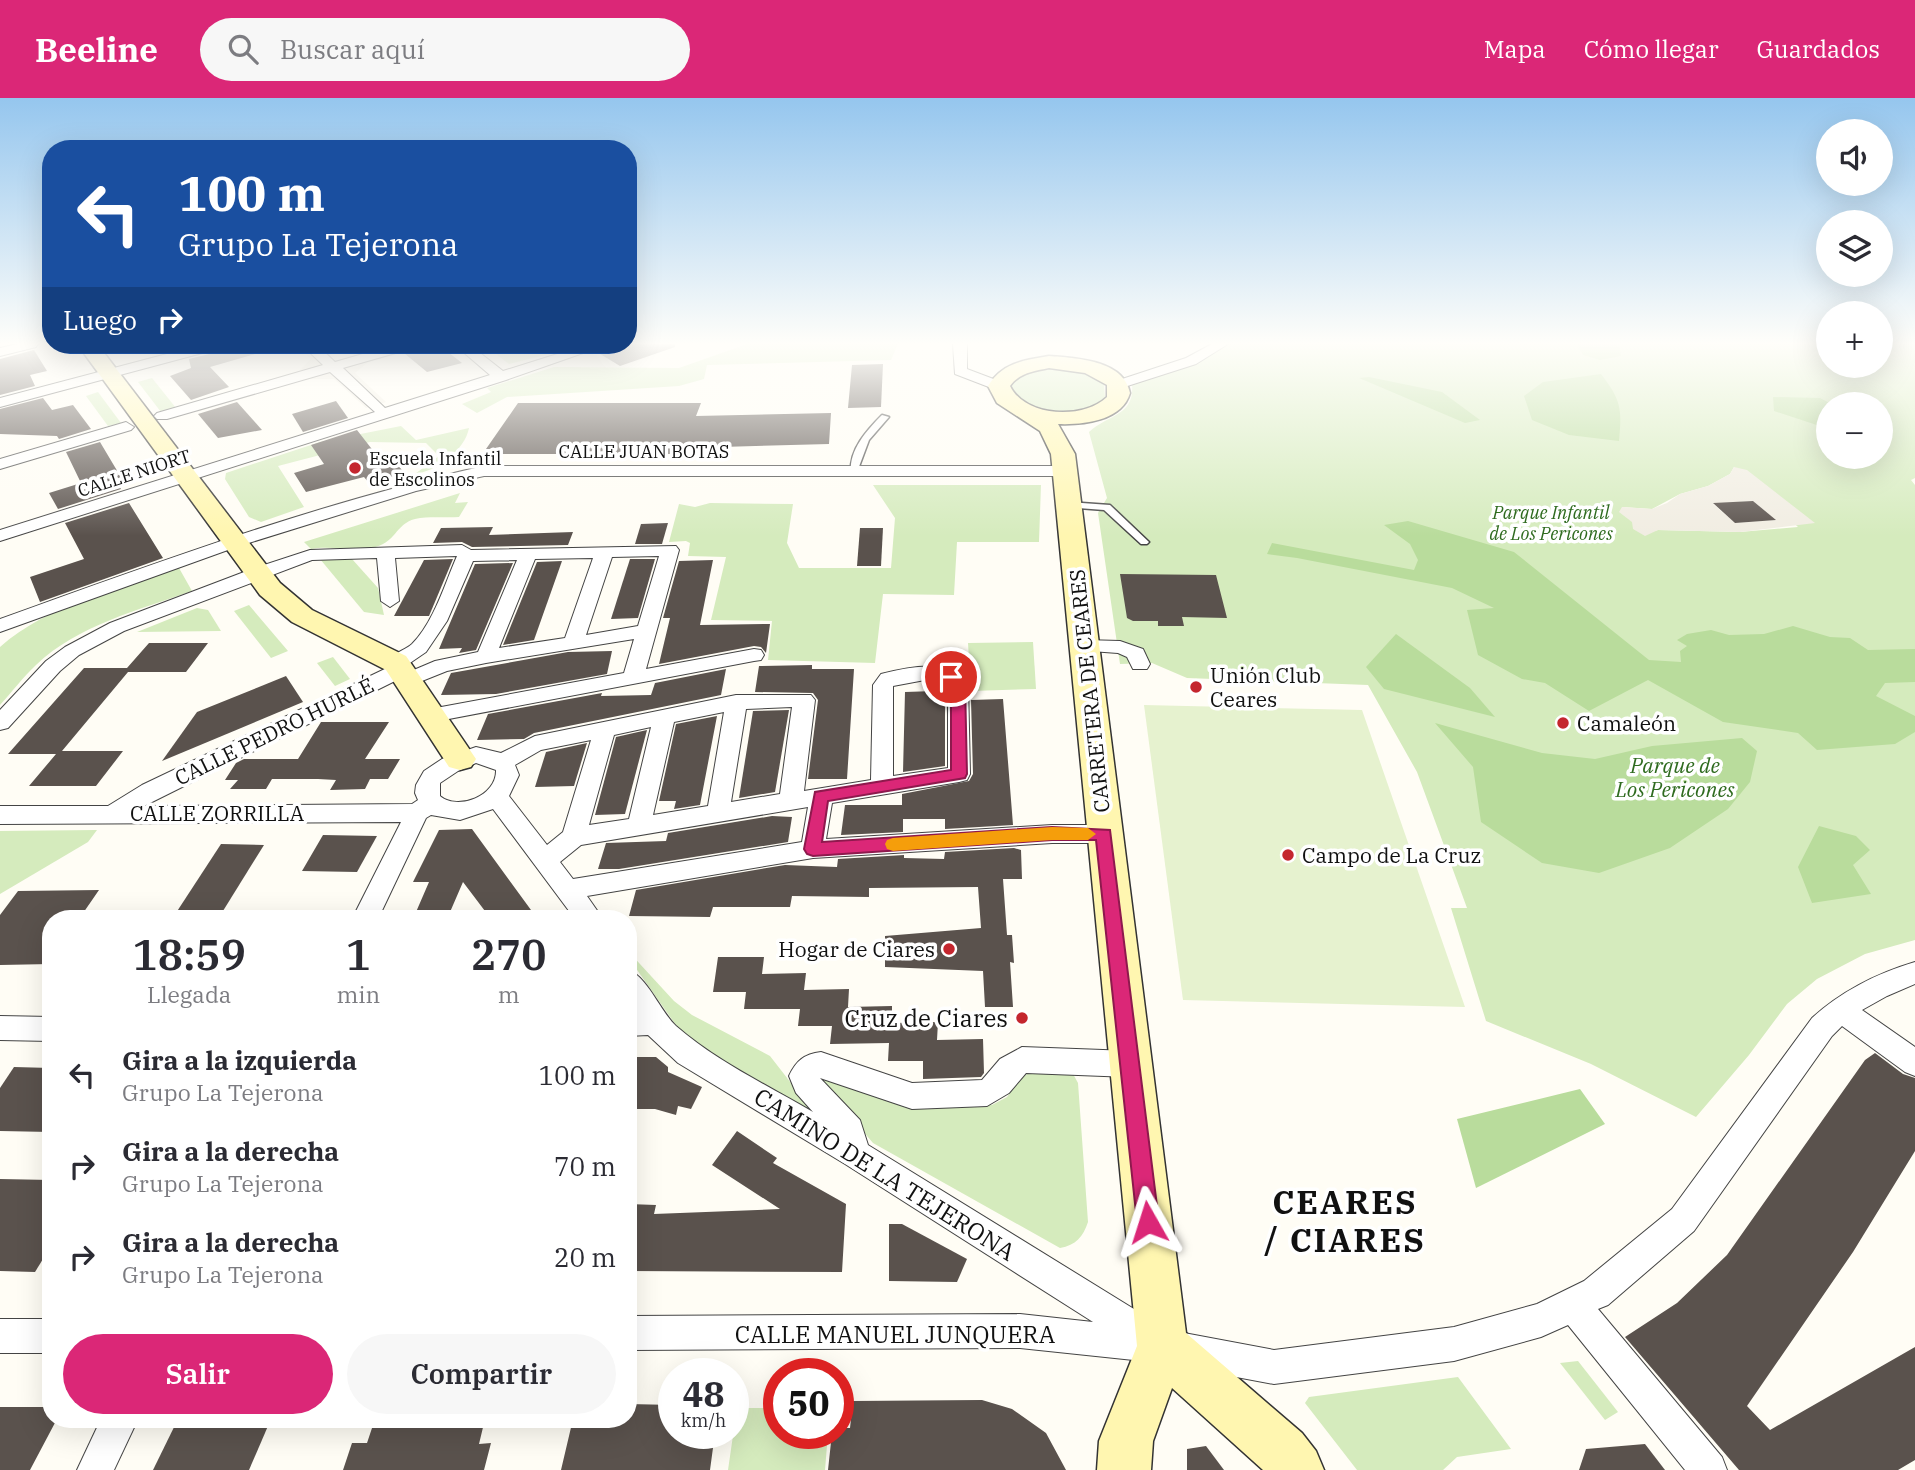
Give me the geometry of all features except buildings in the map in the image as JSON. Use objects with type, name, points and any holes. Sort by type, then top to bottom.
[{"type":"main road","points":[[134,408],[270,589],[302,616],[401,671],[460,758]]},
{"type":"main road","points":[[1019,408],[1033,415],[1057,417],[1087,415],[1107,408]]},
{"type":"main road","name":"CARRETERA DE CEARES","points":[[1033,415],[1049,427],[1064,462],[1162,1346]]},
{"type":"main road","points":[[1064,462],[1071,434],[1087,415]]},
{"type":"main road","points":[[1124,1470],[1126,1441],[1162,1346],[1283,1452],[1297,1470]]},
{"type":"street","points":[[162,416],[189,408]]},
{"type":"street","name":"CALLE NIORT","points":[[0,536],[403,408]]},
{"type":"street","points":[[0,464],[126,427]]},
{"type":"street","name":"CALLE JUAN BOTAS","points":[[46,610],[233,542],[412,487],[484,471],[854,470],[1064,462]]},
{"type":"street","points":[[0,723],[53,666],[72,651],[117,627],[258,573],[310,555],[461,550],[466,556]]},
{"type":"street","points":[[466,556],[670,550],[633,677]]},
{"type":"street","points":[[385,551],[390,601]]},
{"type":"street","points":[[573,644],[604,553]]},
{"type":"street","points":[[486,657],[528,554]]},
{"type":"street","points":[[401,671],[437,621],[466,556]]},
{"type":"street","points":[[0,626],[46,610]]},
{"type":"street","points":[[0,640],[46,610]]},
{"type":"street","points":[[401,671],[647,631]]},
{"type":"street","points":[[1084,646],[1120,646],[1136,653],[1140,664]]},
{"type":"street","points":[[419,648],[442,666]]},
{"type":"street","points":[[433,715],[754,655]]},
{"type":"street","name":"CALLE PEDRO HURLÉ","points":[[113,814],[150,791],[401,671]]},
{"type":"street","points":[[546,860],[574,837],[791,801],[821,797],[882,787],[959,774],[958,683],[951,677],[899,676],[888,679],[884,685],[882,787]]},
{"type":"street","points":[[502,762],[535,744],[736,702],[804,700],[791,801]]},
{"type":"street","points":[[718,813],[736,702]]},
{"type":"street","points":[[639,826],[664,717]]},
{"type":"street","points":[[574,837],[605,730]]},
{"type":"street","points":[[370,910],[424,807],[429,783],[441,769],[460,758],[491,757],[502,762],[507,769],[508,778],[496,796],[584,910]]},
{"type":"street","name":"CALLE ZORRILLA","points":[[0,815],[424,807],[453,811],[468,809],[496,796]]},
{"type":"street","points":[[813,849],[821,797]]},
{"type":"street","points":[[569,889],[813,849],[1052,834],[1104,834]]},
{"type":"street","points":[[1915,973],[1896,978],[1839,1009],[1915,1063]]},
{"type":"street","name":"CALLE MANUEL JUNQUERA","points":[[637,1334],[1020,1331],[1162,1346],[1275,1367],[1454,1343],[1541,1320],[1596,1293],[1683,1220],[1822,1027],[1839,1009]]},
{"type":"street","name":"CAMINO DE LA TEJERONA","points":[[641,1023],[1162,1346]]},
{"type":"street","points":[[0,1028],[42,1028]]},
{"type":"street","points":[[856,1154],[849,1130],[806,1084],[803,1076],[812,1066],[821,1065],[912,1096],[987,1093],[999,1084],[1010,1068],[1022,1060],[1130,1064]]},
{"type":"street","points":[[1573,1305],[1709,1470]]},
{"type":"street","points":[[0,1336],[42,1336]]},
{"type":"street","points":[[95,1470],[116,1428]]},
{"type":"lane","points":[[854,470],[859,448],[869,431],[885,417]]},
{"type":"lane","points":[[1068,505],[1107,507],[1144,542]]},
{"type":"green space","points":[[95,408],[110,408],[121,423],[108,426]]},
{"type":"green space","points":[[158,408],[176,408],[161,412]]},
{"type":"green space","points":[[469,408],[486,408],[477,413]]},
{"type":"green space","points":[[1028,408],[1087,408],[1064,413]]},
{"type":"green space","name":"Parque de Los Pericones","points":[[1126,408],[1816,408],[1816,469],[1893,469],[1893,408],[1915,408],[1915,478],[1911,480],[1915,485],[1915,940],[1865,954],[1817,979],[1787,1004],[1749,1055],[1696,1117],[1591,1064],[1486,1021],[1451,908],[1467,908],[1417,772],[1368,685],[1187,678],[1152,663],[1120,664],[1098,513],[1107,498],[1089,432]],"holes":[[[1734,467],[1798,527],[1740,532],[1651,532],[1633,522],[1622,507],[1652,509],[1680,494],[1708,486],[1730,474]]]},
{"type":"green space","points":[[1430,408],[1464,408],[1480,420],[1465,423]]},
{"type":"green space","points":[[1528,408],[1619,408],[1619,441],[1569,435],[1532,420]]},
{"type":"green space","points":[[1774,408],[1816,408],[1816,425],[1774,411]]},
{"type":"green space","points":[[401,426],[416,440],[469,428],[462,444],[449,458],[432,469],[415,474],[439,456],[426,443],[370,442],[278,466],[304,507],[261,522],[249,517],[225,479],[226,473],[320,442]]},
{"type":"green space","points":[[873,485],[1041,485],[1039,542],[957,542],[954,595],[883,594],[875,663],[768,660],[772,621],[711,620],[726,557],[688,556],[690,543],[669,542],[679,504],[695,507],[710,503],[793,504],[787,543],[799,568],[891,568],[895,518]]},
{"type":"green space","points":[[460,493],[455,503],[468,502],[459,517],[415,519],[403,525],[379,546],[364,549],[311,549],[304,542]]},
{"type":"green space","points":[[1408,521],[1514,552],[1649,660],[1681,662],[1680,651],[1687,646],[1677,640],[1687,634],[1711,630],[1729,635],[1764,634],[1793,626],[1830,637],[1850,638],[1868,650],[1915,649],[1915,682],[1885,683],[1876,696],[1915,716],[1915,732],[1895,744],[1817,750],[1798,733],[1723,722],[1648,680],[1589,711],[1545,683],[1522,679],[1478,655],[1467,610],[1494,608],[1452,588],[1267,554],[1272,543],[1414,570],[1418,560],[1410,544],[1384,525]]},
{"type":"green space","points":[[320,559],[352,559],[378,588],[384,615],[364,612]]},
{"type":"green space","points":[[179,568],[192,591],[130,612],[71,639],[36,665],[0,705],[0,647],[19,632],[62,609]]},
{"type":"green space","points":[[249,605],[288,651],[271,658],[234,611]]},
{"type":"green space","points":[[197,608],[208,610],[221,631],[137,632]]},
{"type":"green space","points":[[1396,634],[1470,688],[1495,717],[1384,689],[1366,667]]},
{"type":"green space","points":[[1033,642],[1036,689],[971,691],[968,643]]},
{"type":"green space","points":[[333,657],[350,679],[335,686],[317,663]]},
{"type":"green space","name":"Campo de La Cruz","points":[[1144,705],[1362,710],[1465,1007],[1183,1000]]},
{"type":"green space","points":[[1435,723],[1542,753],[1595,759],[1652,746],[1742,738],[1757,751],[1750,782],[1728,809],[1670,848],[1599,873],[1542,863],[1481,822],[1473,767]]},
{"type":"green space","points":[[1819,826],[1856,836],[1870,850],[1853,865],[1871,894],[1812,903],[1798,867]]},
{"type":"green space","points":[[97,830],[88,842],[0,894],[0,831]]},
{"type":"green space","points":[[637,961],[674,1001],[692,1015],[770,1056],[812,1110],[829,1124],[700,1048],[680,1031],[637,970]]},
{"type":"green space","points":[[1072,1072],[1078,1083],[1088,1222],[1078,1240],[1060,1248],[873,1143],[822,1083],[827,1074],[912,1107],[992,1105],[1007,1097],[1021,1077],[1030,1073]]},
{"type":"green space","points":[[1580,1089],[1605,1124],[1476,1188],[1457,1119]]},
{"type":"green space","points":[[1578,1361],[1618,1412],[1605,1420],[1560,1363]]},
{"type":"green space","points":[[1458,1377],[1511,1449],[1457,1457],[1443,1470],[1357,1470],[1305,1403],[1309,1397]]},
{"type":"green space","points":[[749,1408],[763,1408],[763,1449],[827,1449],[825,1470],[728,1470],[731,1449],[749,1449]]},
{"type":"shaded area","points":[[1734,467],[1747,470],[1815,523],[1740,532],[1658,530],[1645,536],[1633,529],[1632,522],[1619,512],[1622,507],[1652,509],[1680,494],[1708,486],[1730,474]],"holes":[[[1753,501],[1775,520],[1735,523],[1713,504]]]},
{"type":"slow traffic","points":[[893,844],[1088,834]]},
{"type":"place","name":"Escuela Infantil de Escolinos","points":[[355,468]]},
{"type":"place","name":"Unión Club Ceares","points":[[1196,687]]},
{"type":"place","name":"Camaleón","points":[[1563,723]]},
{"type":"place","name":"Campo de La Cruz","points":[[1288,855]]},
{"type":"place","name":"Hogar de Ciares","points":[[949,949]]},
{"type":"place","name":"Cruz de Ciares","points":[[1022,1018]]},
{"type":"district","name":"CEARES / CIARES","points":[[1345,1220]]},
{"type":"route","points":[[951,677],[958,683],[959,774],[821,797],[813,849],[1052,834],[1104,834],[1148,1222]]},
{"type":"park label","name":"Parque Infantil de Los Pericones","points":[[1551,522]]}]
